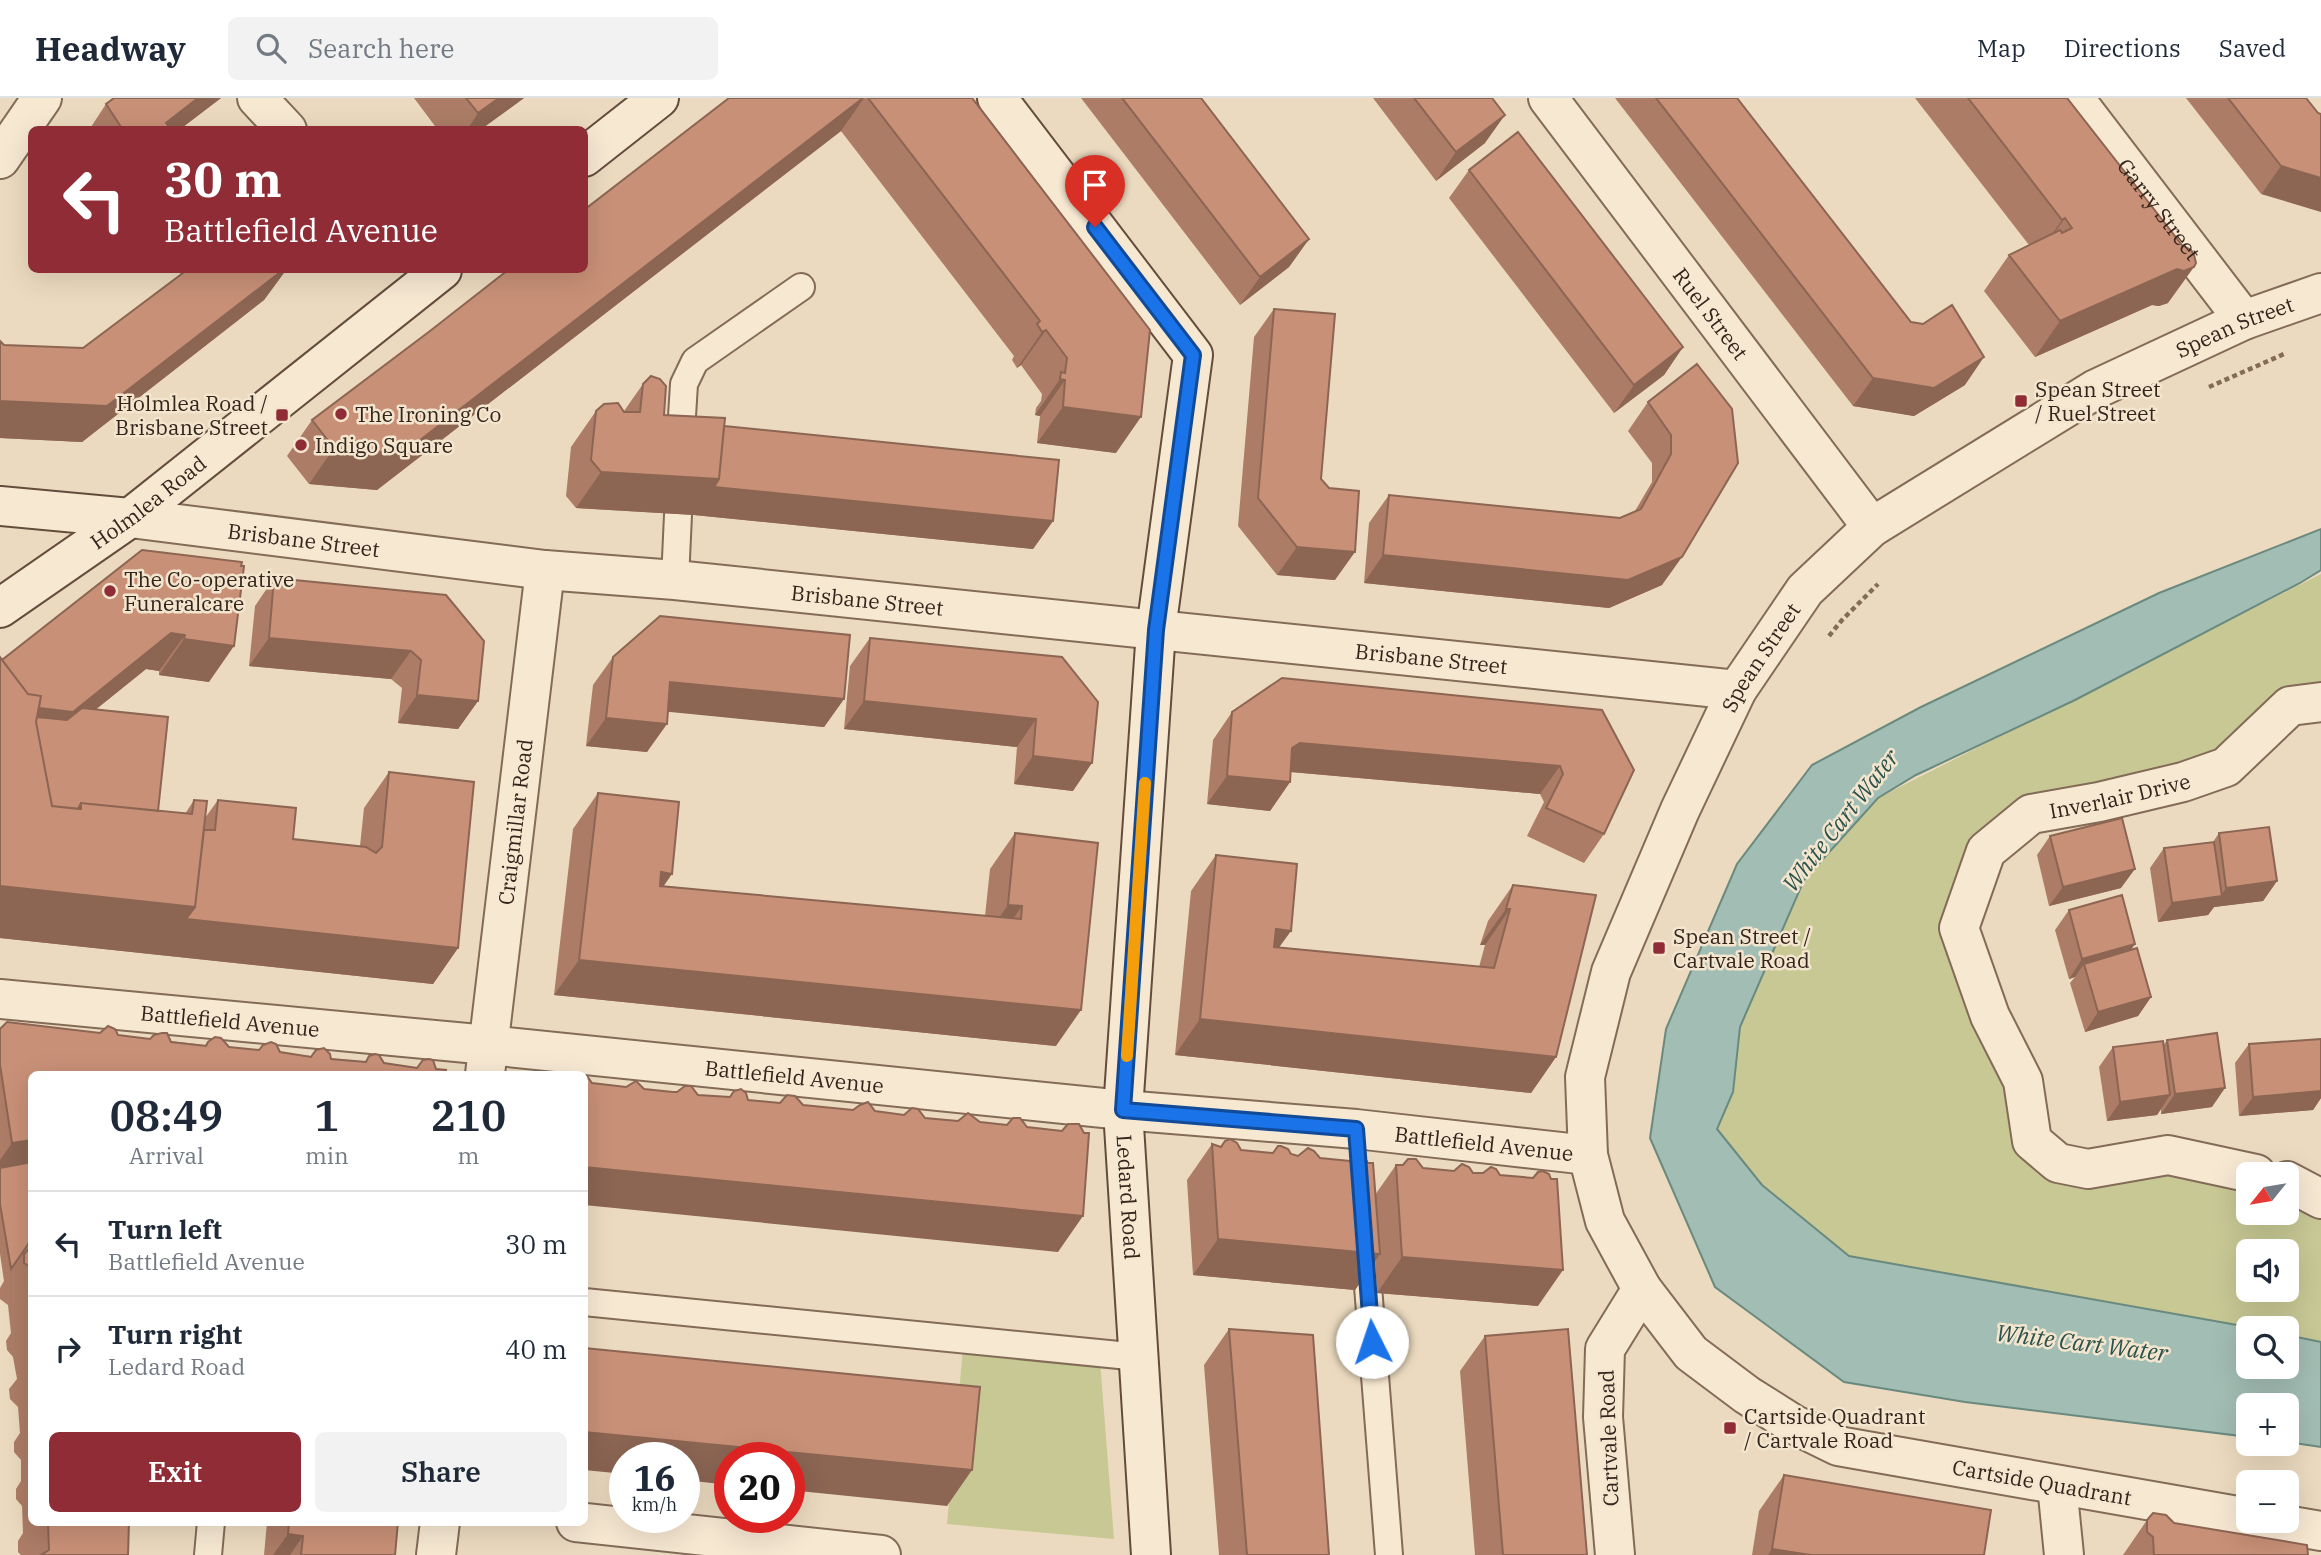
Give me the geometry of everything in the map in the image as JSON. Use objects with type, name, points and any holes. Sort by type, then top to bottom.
[{"type":"street","points":[[0,159],[42,98]]},
{"type":"street","points":[[257,98],[283,126]]},
{"type":"street","points":[[588,154],[659,98]]},
{"type":"street","name":"Ledard Road","points":[[997,98],[1193,355],[1156,630],[1123,1110],[1151,1555]]},
{"type":"street","name":"Ruel Street","points":[[1548,98],[1872,527]]},
{"type":"street","name":"Garry Street","points":[[2074,98],[2244,320]]},
{"type":"street","name":"Holmlea Road","points":[[0,608],[130,518],[425,274]]},
{"type":"street","name":"Spean Street","points":[[1642,1289],[1605,1221],[1588,1155],[1585,1077],[1611,972],[1680,810],[1737,690],[1805,590],[1872,527],[2096,389],[2244,320],[2321,293]]},
{"type":"street","name":"Brisbane Street","points":[[0,506],[130,518],[545,569],[675,580],[1737,690]]},
{"type":"street","name":"Craigmillar Road","points":[[486,1060],[545,569]]},
{"type":"street","name":"Inverlair Drive","points":[[2236,1170],[2168,1155],[2088,1169],[2058,1163],[2032,1142],[2024,1082],[1990,1016],[1959,928],[1986,851],[2031,814],[2099,802],[2183,782],[2226,767],[2290,706],[2321,702]]},
{"type":"street","name":"Battlefield Avenue","points":[[0,999],[486,1060],[1123,1110],[1357,1142],[1588,1155]]},
{"type":"street","points":[[2300,1188],[2321,1199]]},
{"type":"street","name":"Cartside Quadrant","points":[[1642,1289],[1691,1353],[1747,1395],[1793,1424],[1838,1446],[2236,1516]]},
{"type":"street","name":"Cartvale Road","points":[[1615,1555],[1603,1417],[1605,1349],[1642,1289]]},
{"type":"street","points":[[2057,1485],[2064,1555]]},
{"type":"street","points":[[588,1523],[881,1555]]},
{"type":"street","points":[[436,1555],[440,1526]]},
{"type":"street","points":[[2299,1527],[2321,1531]]},
{"type":"lane","points":[[680,448],[684,384],[695,360],[801,287]]},
{"type":"lane","points":[[675,580],[678,514]]},
{"type":"lane","points":[[1362,1211],[1389,1555]]},
{"type":"lane","points":[[588,1302],[1139,1357]]},
{"type":"lane","points":[[208,1555],[211,1526]]},
{"type":"path","points":[[2206,388],[2288,353]]},
{"type":"path","points":[[1826,639],[1881,582]]},
{"type":"green space","points":[[2321,574],[2321,702],[2226,767],[2031,814],[1959,928],[2032,1141],[2236,1172],[2236,1225],[2300,1225],[2300,1188],[2321,1199],[2321,1345],[2299,1339],[2299,1316],[2236,1316],[2236,1325],[1849,1256],[1762,1185],[1717,1129],[1740,1027],[1804,880],[1878,798]]},
{"type":"green space","points":[[963,1349],[1100,1361],[1114,1539],[947,1524]]},
{"type":"water","name":"White Cart Water","points":[[2321,529],[2321,570],[2300,583],[2075,700],[1916,775],[1878,798],[1804,880],[1740,1027],[1733,1092],[1717,1129],[1762,1185],[1849,1256],[2236,1325],[2236,1379],[2299,1379],[2299,1337],[2321,1342],[2321,1447],[2299,1444],[2299,1393],[2236,1393],[2236,1435],[1965,1402],[1844,1382],[1715,1287],[1650,1138],[1666,1029],[1737,864],[1812,765],[1921,707],[2159,593]]},
{"type":"building","points":[[114,98],[198,98],[166,123],[168,126],[120,126],[106,104]]},
{"type":"building","points":[[466,98],[499,98],[478,113]]},
{"type":"building","points":[[729,98],[863,98],[402,454],[334,448],[312,420],[504,273],[588,273],[588,207]]},
{"type":"building","points":[[868,98],[972,98],[1150,330],[1141,417],[1063,407],[1065,380],[1060,379],[1061,372],[1065,373],[1067,358],[1046,330],[1042,332],[1037,324],[1040,321]]},
{"type":"building","points":[[1122,98],[1201,98],[1309,239],[1260,277]]},
{"type":"building","points":[[1414,98],[1492,98],[1505,115],[1456,152]]},
{"type":"building","points":[[1656,98],[1737,98],[1911,322],[1923,324],[1952,305],[1984,357],[1934,388],[1873,378]]},
{"type":"building","points":[[1968,98],[2067,98],[2182,245],[2191,250],[2196,263],[2194,267],[2184,271],[2177,269],[2060,321],[2009,255],[2060,230],[2062,233],[2072,228],[2065,218],[2062,220]]},
{"type":"building","points":[[2228,98],[2306,98],[2321,114],[2321,178],[2281,166]]},
{"type":"building","points":[[1518,132],[1683,347],[1634,385],[1469,170]]},
{"type":"building","points":[[183,273],[279,273],[107,406],[0,401],[0,341],[4,345],[83,348]]},
{"type":"building","points":[[1274,309],[1335,314],[1321,479],[1329,488],[1359,491],[1355,552],[1297,547],[1258,498]]},
{"type":"building","points":[[1697,364],[1732,409],[1738,463],[1682,557],[1628,580],[1383,555],[1389,495],[1620,518],[1641,509],[1671,454],[1671,435],[1648,402]]},
{"type":"building","points":[[651,376],[660,379],[666,386],[664,415],[725,418],[719,479],[601,472],[591,460],[596,411],[604,404],[618,403],[624,412],[640,412],[643,384]]},
{"type":"building","points":[[724,426],[1059,460],[1053,521],[714,487],[719,479]]},
{"type":"building","points":[[142,550],[242,562],[241,566],[244,566],[234,646],[184,639],[185,635],[171,633],[73,712],[39,708],[41,696],[28,694],[2,660]]},
{"type":"building","points":[[274,578],[446,595],[484,641],[478,701],[417,695],[421,660],[411,651],[269,638]]},
{"type":"building","points":[[660,616],[850,635],[844,699],[670,682],[667,724],[606,718],[613,657]]},
{"type":"building","points":[[870,638],[1062,657],[1098,702],[1092,763],[1033,756],[1036,719],[864,701]]},
{"type":"building","points":[[0,657],[28,694],[41,696],[36,722],[52,806],[81,809],[81,803],[192,814],[194,800],[207,801],[195,907],[0,886]]},
{"type":"building","points":[[1282,678],[1602,710],[1634,770],[1604,834],[1546,808],[1563,774],[1560,766],[1300,743],[1292,748],[1290,782],[1227,776],[1232,712]]},
{"type":"building","points":[[82,708],[168,717],[158,811],[81,803],[78,809],[52,806],[37,717],[67,720]]},
{"type":"building","points":[[389,772],[474,782],[458,948],[186,919],[195,907],[204,830],[215,830],[218,800],[296,808],[293,839],[366,847],[376,853],[382,847]]},
{"type":"building","points":[[598,793],[679,802],[672,874],[661,872],[660,886],[1021,919],[1022,906],[1008,905],[1015,833],[1098,843],[1081,1010],[579,960]]},
{"type":"building","points":[[2122,818],[2135,869],[2063,887],[2050,836]]},
{"type":"building","points":[[2269,827],[2277,881],[2226,888],[2219,833]]},
{"type":"building","points":[[2214,842],[2222,896],[2172,903],[2164,848]]},
{"type":"building","points":[[1216,855],[1297,864],[1291,931],[1276,929],[1274,947],[1494,968],[1510,909],[1506,909],[1513,885],[1596,895],[1556,1057],[1200,1019]]},
{"type":"building","points":[[2122,895],[2135,944],[2082,959],[2069,910]]},
{"type":"building","points":[[2137,948],[2151,997],[2098,1012],[2084,964]]},
{"type":"building","points":[[7,1022],[100,1033],[108,1026],[115,1029],[118,1035],[150,1039],[154,1035],[167,1033],[171,1042],[206,1046],[215,1037],[221,1038],[229,1047],[259,1050],[271,1042],[276,1044],[280,1052],[311,1057],[316,1050],[324,1048],[331,1059],[366,1062],[369,1056],[375,1054],[379,1055],[384,1063],[417,1068],[423,1060],[429,1059],[433,1060],[436,1069],[446,1070],[28,1071],[28,1141],[12,1143],[0,1065],[0,1029]]},
{"type":"building","points":[[2217,1033],[2225,1088],[2175,1094],[2167,1040]]},
{"type":"building","points":[[2321,1039],[2321,1091],[2253,1097],[2249,1044]]},
{"type":"building","points":[[2163,1041],[2170,1095],[2120,1102],[2113,1047]]},
{"type":"building","points":[[588,1077],[592,1083],[626,1087],[636,1081],[644,1089],[673,1092],[691,1086],[698,1095],[730,1097],[734,1091],[741,1089],[748,1100],[780,1103],[787,1095],[795,1096],[803,1105],[853,1110],[868,1102],[875,1111],[904,1115],[912,1108],[918,1109],[925,1118],[958,1121],[968,1113],[980,1122],[1007,1125],[1013,1118],[1020,1118],[1027,1127],[1062,1131],[1068,1124],[1079,1124],[1084,1133],[1089,1133],[1083,1216],[588,1167]]},
{"type":"building","points":[[1230,1139],[1237,1143],[1241,1150],[1273,1153],[1281,1146],[1298,1156],[1308,1148],[1320,1158],[1350,1161],[1355,1154],[1362,1154],[1368,1163],[1373,1163],[1380,1254],[1218,1239],[1212,1144],[1221,1147]]},
{"type":"building","points":[[1408,1159],[1416,1159],[1423,1168],[1454,1171],[1462,1164],[1469,1167],[1473,1173],[1483,1173],[1491,1167],[1500,1175],[1533,1178],[1543,1171],[1549,1174],[1551,1179],[1557,1179],[1563,1270],[1402,1257],[1396,1165],[1403,1165]]},
{"type":"building","points":[[28,1163],[28,1244],[11,1269],[0,1204],[0,1168]]},
{"type":"building","points":[[28,1250],[28,1266],[24,1263],[24,1254]]},
{"type":"building","points":[[1229,1329],[1313,1335],[1329,1555],[1247,1555]]},
{"type":"building","points":[[1568,1329],[1587,1555],[1503,1555],[1485,1336]]},
{"type":"building","points":[[588,1348],[980,1387],[972,1470],[805,1454],[805,1442],[714,1442],[714,1445],[588,1432]]},
{"type":"building","points":[[1784,1475],[1991,1510],[1984,1555],[1811,1555],[1772,1549]]},
{"type":"building","points":[[2153,1513],[2166,1515],[2174,1523],[2307,1545],[2308,1555],[2154,1555],[2153,1537],[2147,1532],[2147,1520]]},
{"type":"building","points":[[48,1526],[129,1526],[128,1555],[41,1555],[49,1550]]},
{"type":"building","points":[[289,1526],[398,1526],[395,1555],[301,1555],[303,1536],[288,1534]]},
{"type":"slow traffic","points":[[1127,1056],[1145,783]]},
{"type":"place","name":"Spean Street / Ruel Street","points":[[2021,401]]},
{"type":"place","name":"The Ironing Co","points":[[341,414]]},
{"type":"place","name":"Holmlea Road / Brisbane Street","points":[[282,415]]},
{"type":"place","name":"Indigo Square","points":[[301,445]]},
{"type":"place","name":"The Co-operative Funeralcare","points":[[110,591]]},
{"type":"place","name":"Spean Street / Cartvale Road","points":[[1659,948]]},
{"type":"place","name":"Cartside Quadrant / Cartvale Road","points":[[1730,1428]]},
{"type":"route","points":[[1095,227],[1193,355],[1156,630],[1123,1110],[1356,1129],[1372,1342]]}]
